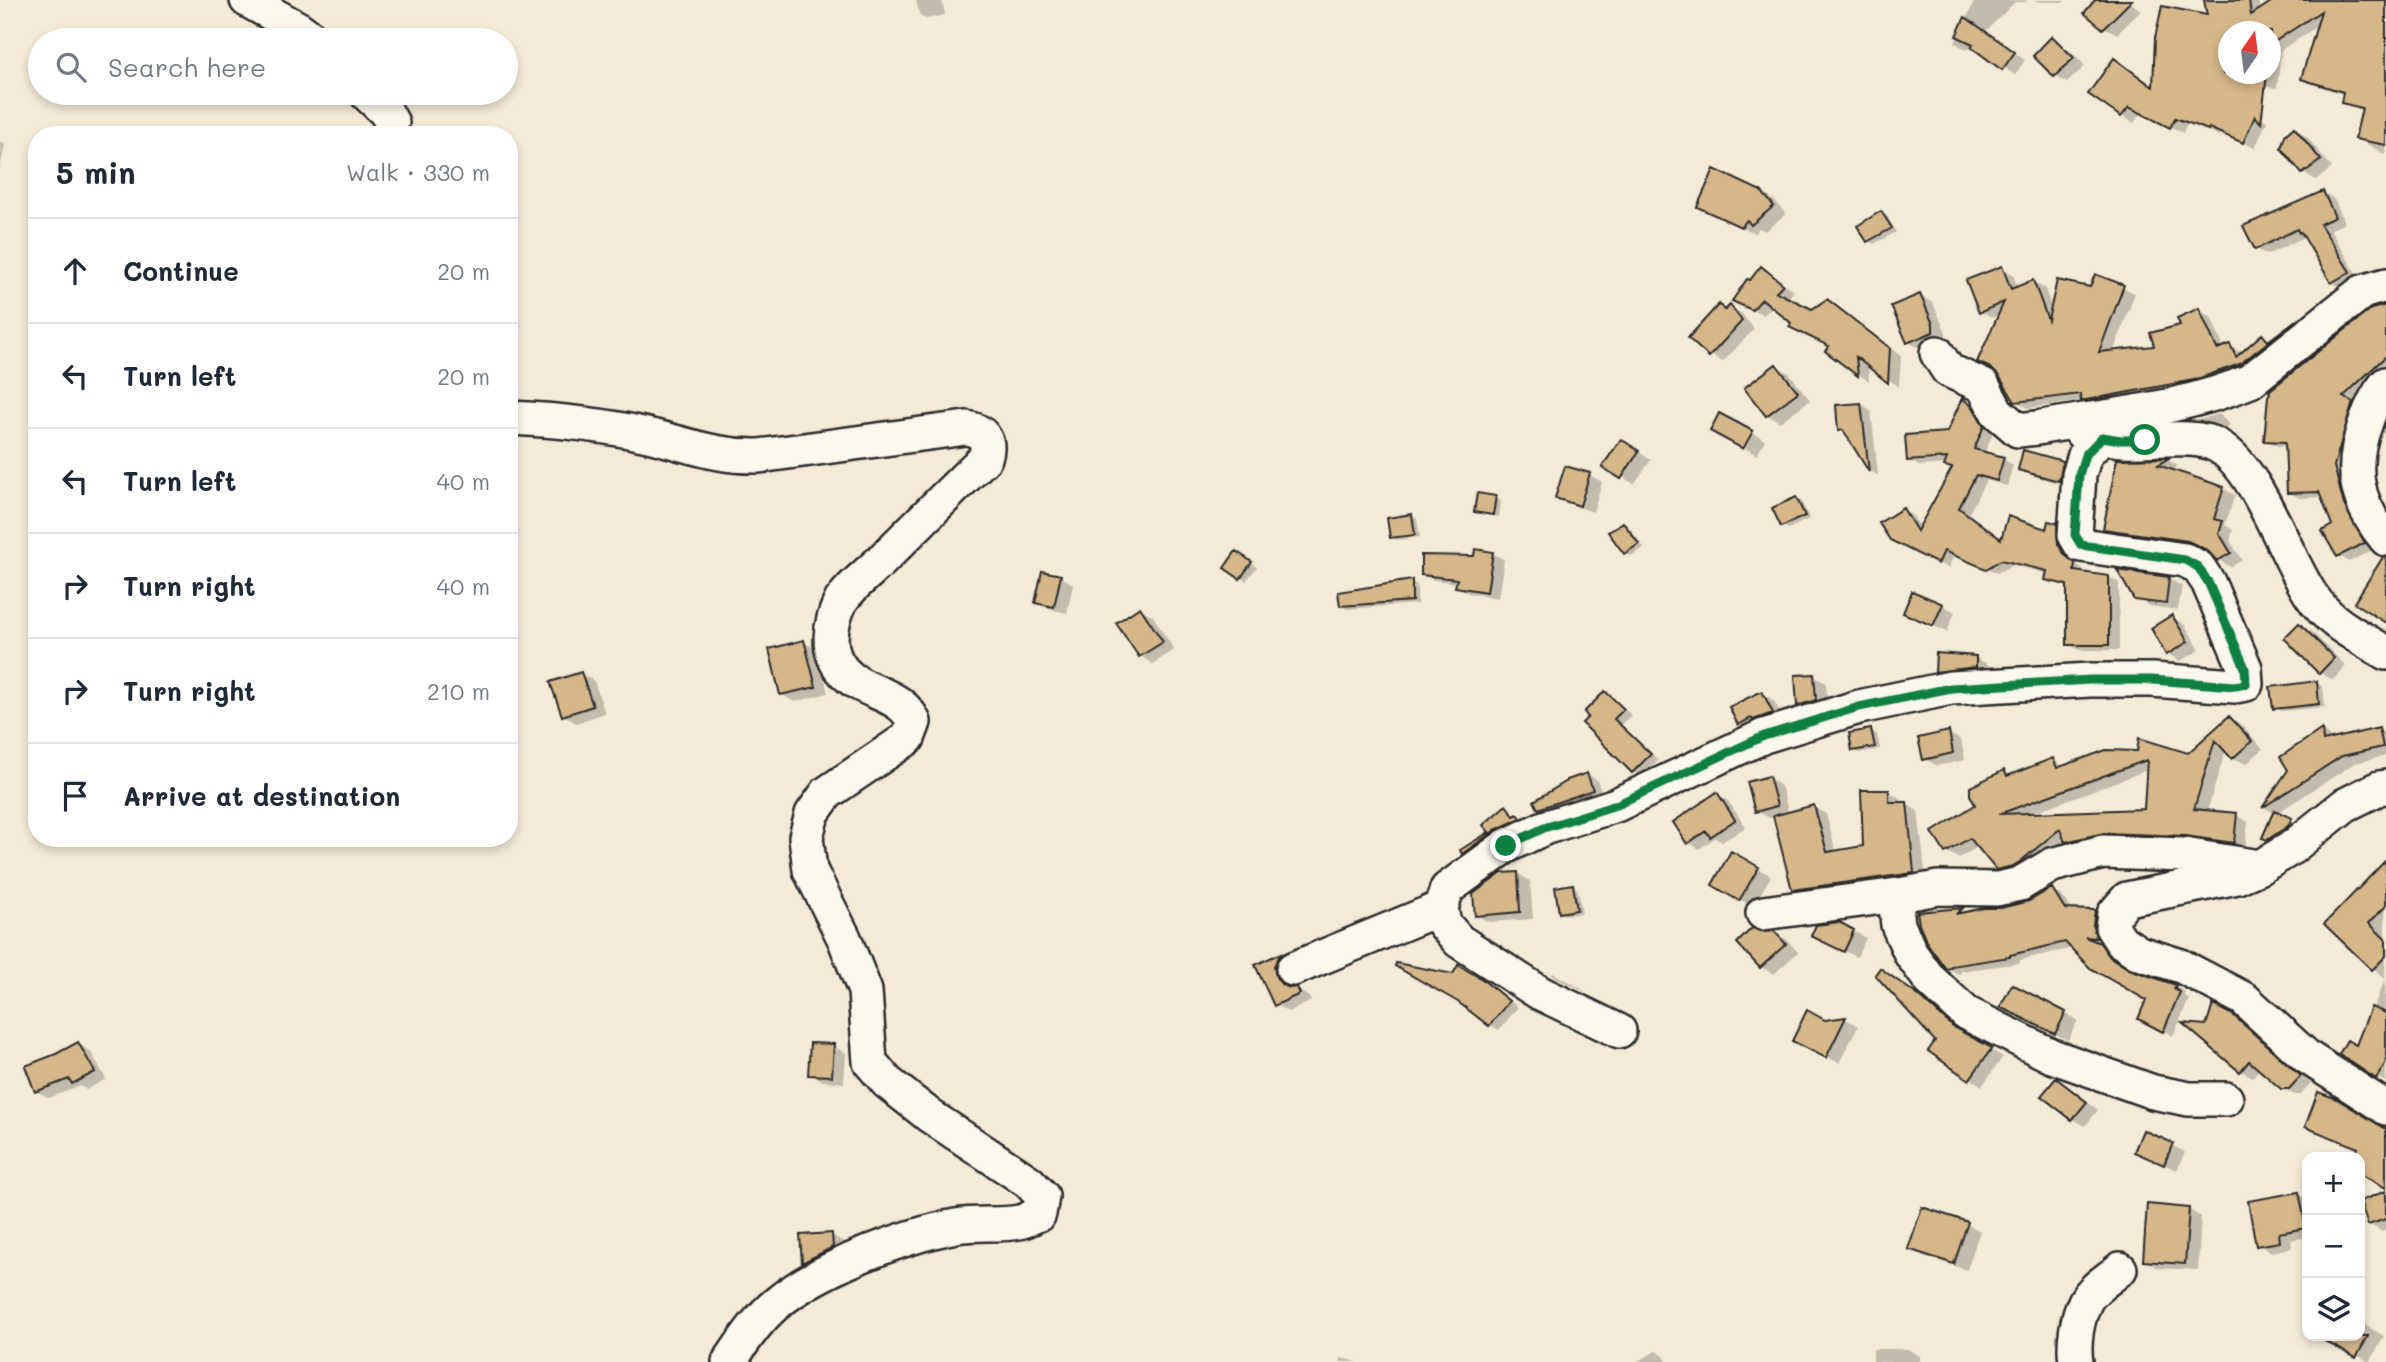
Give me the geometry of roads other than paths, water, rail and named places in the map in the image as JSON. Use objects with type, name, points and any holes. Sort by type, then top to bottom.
[{"type":"street","points":[[247,0],[297,28]]},
{"type":"street","points":[[379,105],[386,112],[391,126]]},
{"type":"street","points":[[1937,353],[1948,370],[1983,386],[1997,411],[2018,430],[2055,425],[2186,402],[2228,391],[2250,381],[2362,292],[2386,285]]},
{"type":"street","points":[[2386,384],[2375,398],[2364,427],[2356,452],[2355,471],[2359,491],[2372,522],[2386,539]]},
{"type":"street","points":[[518,419],[597,425],[737,456],[759,456],[966,428],[977,429],[984,434],[987,443],[985,458],[842,600],[830,636],[832,654],[843,672],[868,689],[909,709],[914,722],[908,738],[827,793],[812,814],[806,837],[810,870],[844,938],[865,991],[870,1062],[887,1082],[930,1116],[1029,1182],[1042,1196],[1039,1214],[1020,1222],[975,1222],[939,1229],[869,1253],[810,1278],[775,1304],[753,1328],[729,1362]]},
{"type":"street","points":[[2055,425],[2121,440],[2199,440],[2217,445],[2233,458],[2255,487],[2311,595],[2341,628],[2386,653]]},
{"type":"street","points":[[1619,1031],[1540,993],[1459,941],[1444,924],[1441,908],[1447,889],[1506,846],[1531,834],[1616,805],[1764,736],[1859,707],[1951,688],[2090,680],[2152,680],[2235,686],[2246,684],[2245,668],[2208,582],[2198,567],[2185,560],[2081,545],[2075,535],[2079,475],[2085,455],[2102,437]]},
{"type":"street","points":[[2386,787],[2345,806],[2290,849],[2237,877],[2127,899],[2113,914],[2112,927],[2121,941],[2139,953],[2181,967],[2244,999],[2307,1057],[2386,1108]]},
{"type":"street","points":[[1763,913],[1938,888],[1997,889],[2020,884],[2052,865],[2103,852],[2184,855],[2260,867]]},
{"type":"street","points":[[1905,894],[1896,906],[1898,925],[1911,954],[1930,979],[1966,1013],[2052,1056],[2153,1092],[2189,1099],[2227,1099]]},
{"type":"street","points":[[1293,970],[1441,908]]},
{"type":"street","points":[[2076,1362],[2076,1330],[2087,1298],[2120,1269]]}]
